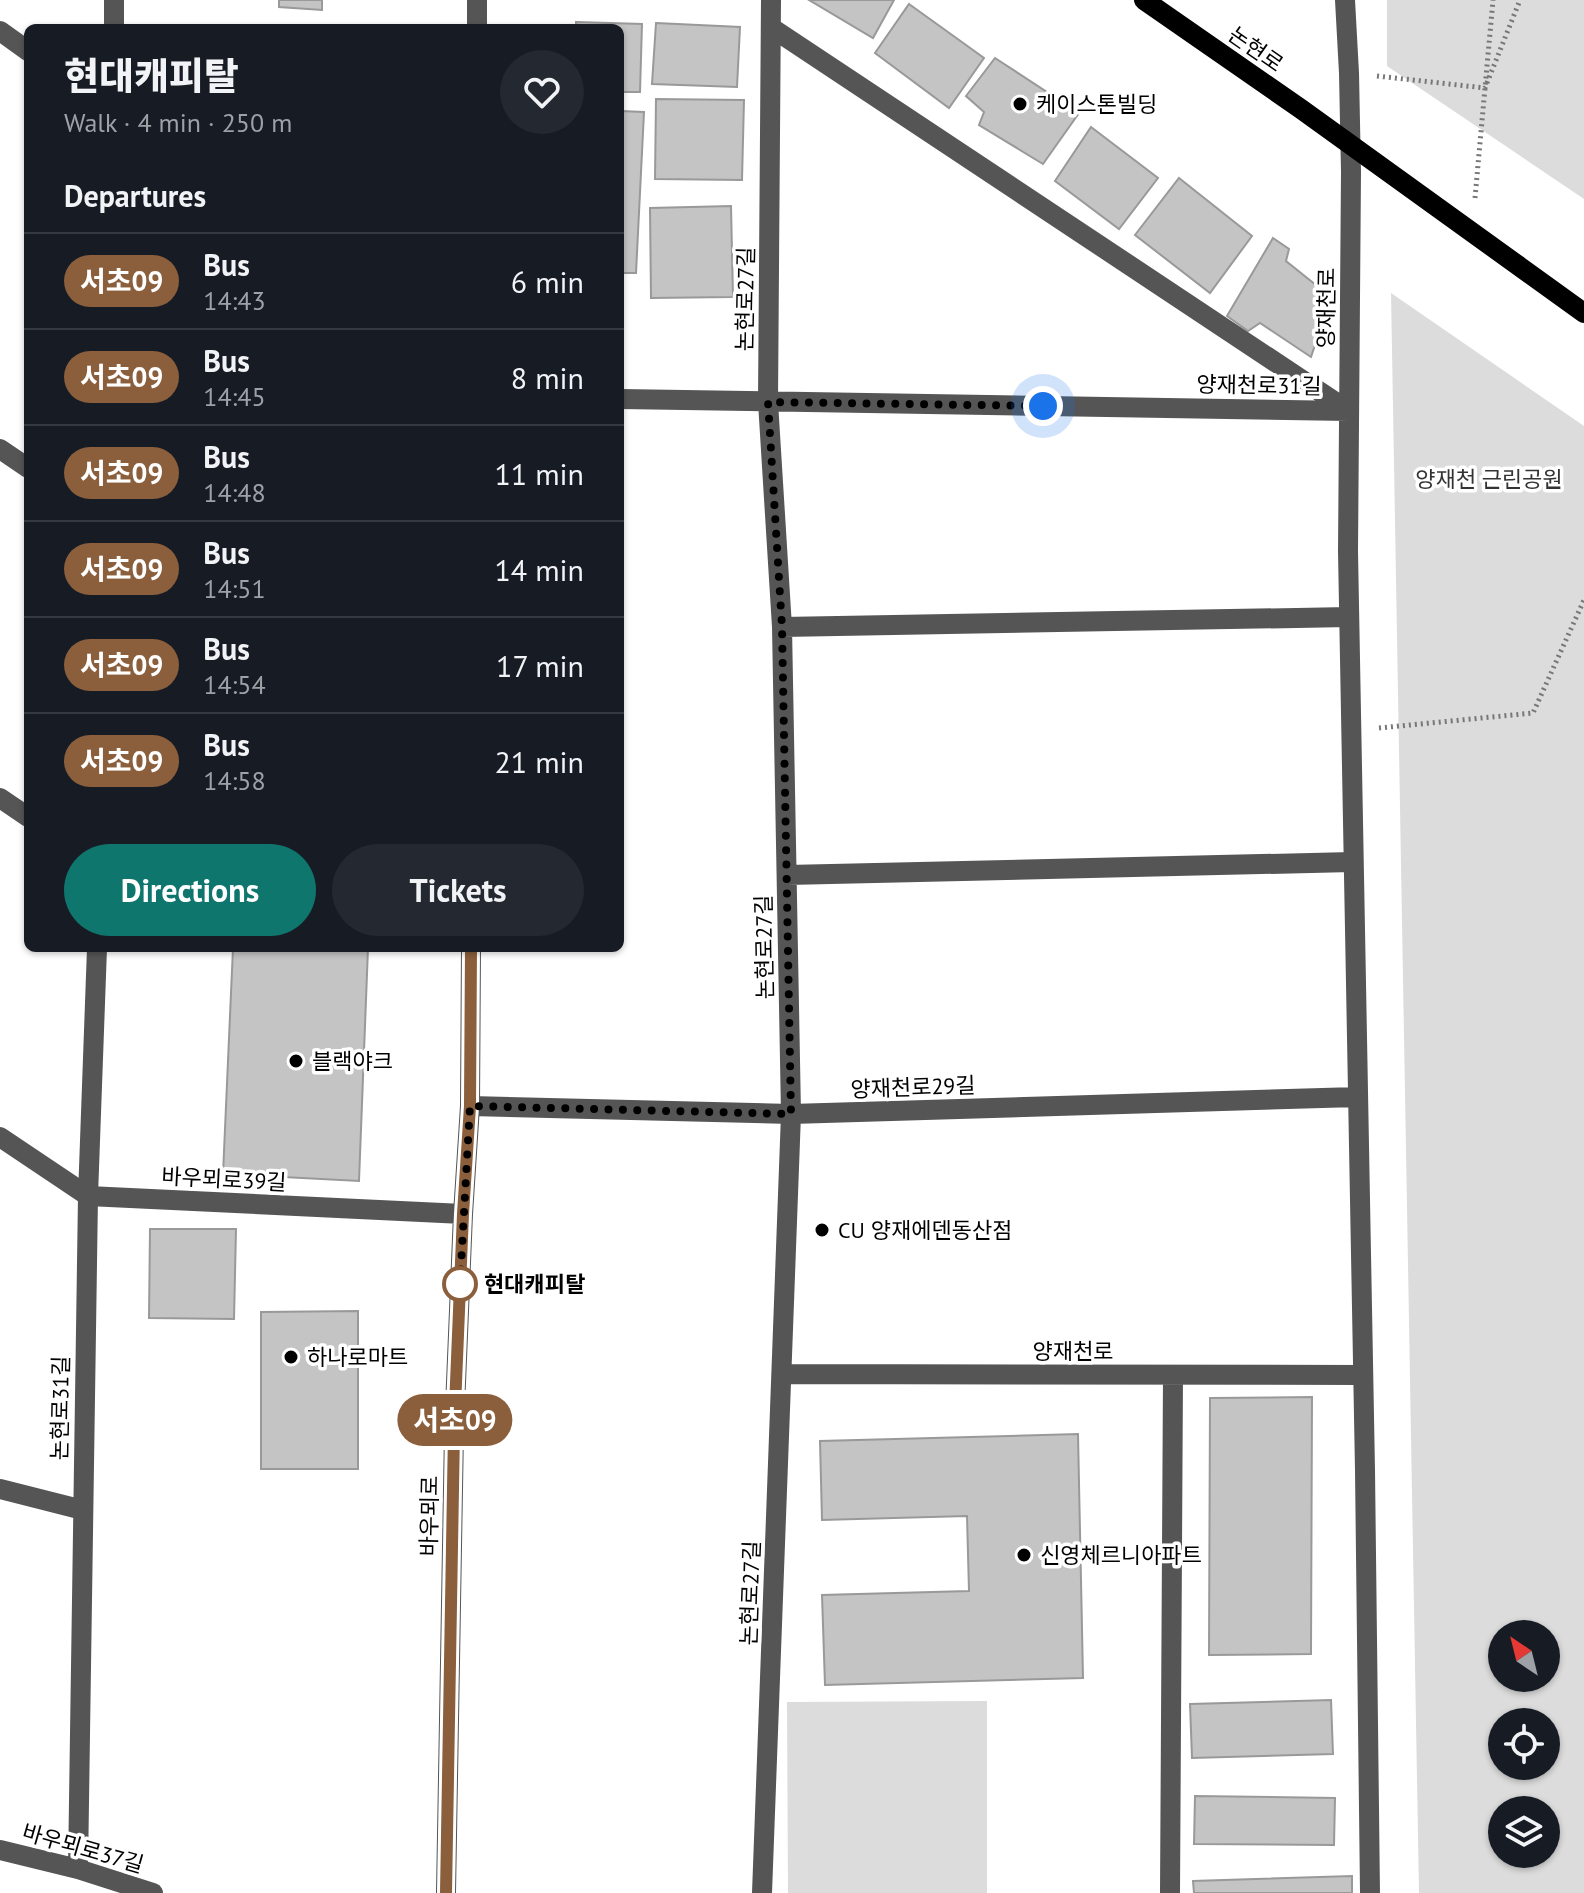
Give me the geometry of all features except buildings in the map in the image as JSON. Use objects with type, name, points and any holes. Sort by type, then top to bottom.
[{"type":"main road","name":"논현로","points":[[1144,0],[1584,313]]},
{"type":"street","points":[[114,0],[114,24]]},
{"type":"street","points":[[477,0],[477,24]]},
{"type":"street","name":"논현로27길","points":[[762,1893],[791,1114],[782,627],[768,402],[771,0]]},
{"type":"street","name":"양재천로","points":[[1345,0],[1351,172],[1350,731],[1370,1893]]},
{"type":"street","name":"양재천로31길","points":[[772,28],[1349,411]]},
{"type":"street","points":[[0,31],[24,48]]},
{"type":"street","name":"양재천로31길","points":[[624,399],[1349,411]]},
{"type":"street","points":[[0,449],[24,465]]},
{"type":"street","points":[[782,627],[1349,617]]},
{"type":"street","points":[[0,798],[24,814]]},
{"type":"street","points":[[787,875],[1352,862]]},
{"type":"street","name":"논현로31길","points":[[78,1869],[88,1196],[97,952]]},
{"type":"street","name":"바우뫼로","points":[[446,1893],[454,1447],[470,1106],[471,952]]},
{"type":"street","name":"양재천로29길","points":[[470,1106],[791,1114],[1357,1097]]},
{"type":"street","points":[[0,1137],[88,1196]]},
{"type":"street","name":"바우뫼로39길","points":[[88,1196],[463,1214]]},
{"type":"street","name":"양재천로","points":[[782,1374],[1363,1375]]},
{"type":"street","points":[[1170,1893],[1173,1375]]},
{"type":"street","points":[[0,1489],[83,1510]]},
{"type":"street","name":"바우뫼로37길","points":[[0,1850],[78,1869],[153,1893]]},
{"type":"path","points":[[1472,231],[1493,0]]},
{"type":"path","points":[[1485,88],[1520,0]]},
{"type":"path","points":[[1349,73],[1485,88]]},
{"type":"path","points":[[1350,731],[1533,713],[1584,600]]},
{"type":"green space","points":[[1387,0],[1584,0],[1584,199],[1387,66]]},
{"type":"green space","name":"양재천 근린공원","points":[[1391,293],[1584,426],[1584,1893],[1419,1893]]},
{"type":"green space","points":[[987,1701],[987,1893],[788,1893],[787,1702]]},
{"type":"bus line","name":"서초09","points":[[446,1893],[454,1431],[470,1106],[471,952]]},
{"type":"place","name":"케이스톤빌딩","points":[[1020,104]]},
{"type":"place","name":"블랙야크","points":[[296,1061]]},
{"type":"place","name":"CU 양재에덴동산점","points":[[822,1230]]},
{"type":"place","name":"현대캐피탈","points":[[460,1284]]},
{"type":"place","name":"하나로마트","points":[[291,1357]]},
{"type":"place","name":"신영체르니아파트","points":[[1024,1555]]},
{"type":"route","points":[[460,1284],[470,1106],[791,1114],[782,627],[768,402],[1043,406]]}]
